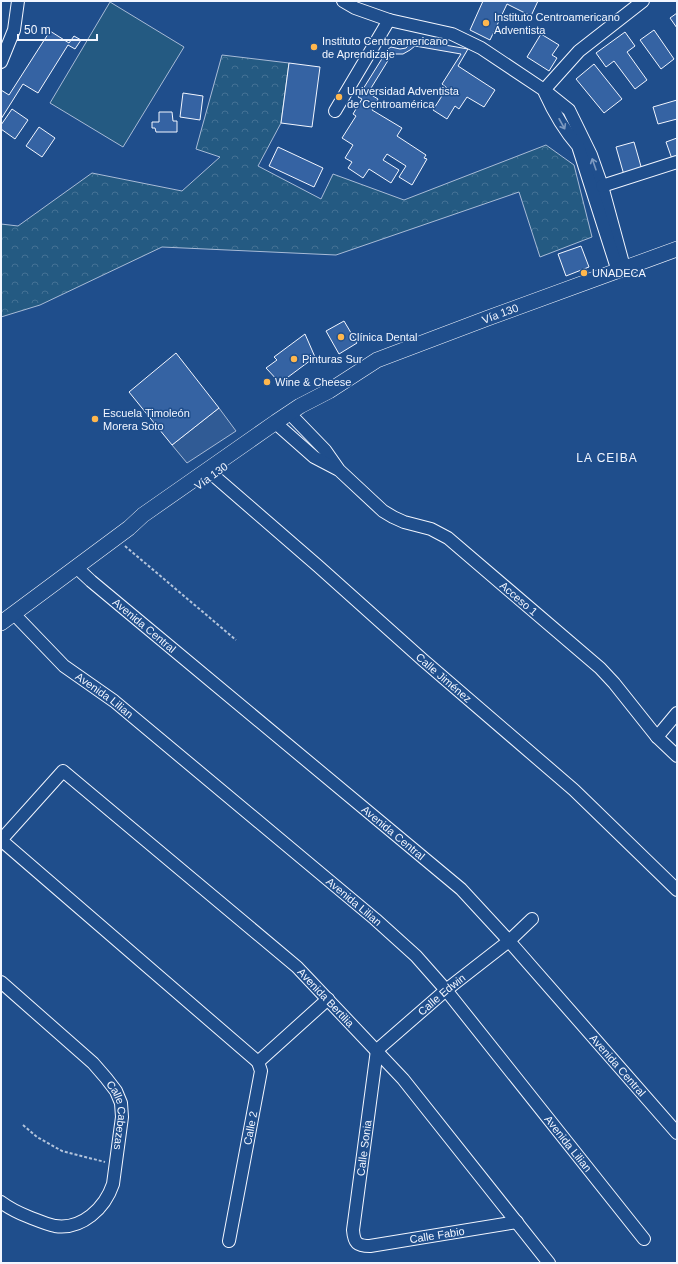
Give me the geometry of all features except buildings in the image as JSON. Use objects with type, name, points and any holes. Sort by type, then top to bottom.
[{"type":"main road","name":"Vía 130","points":[[1,623],[115,537],[129,528],[149,522],[210,472],[276,422],[300,406],[329,391],[377,360],[677,249]]},
{"type":"main road","name":"Vía 130","points":[[210,472],[304,412],[329,391]]},
{"type":"street","points":[[1,62],[14,30],[18,1]]},
{"type":"street","points":[[343,1],[355,8],[389,20],[452,34],[481,48],[544,90],[569,110],[591,155],[602,186],[621,269]]},
{"type":"street","points":[[544,90],[579,51],[643,1]]},
{"type":"street","points":[[335,111],[389,20]]},
{"type":"street","points":[[544,90],[554,112],[566,132],[578,146],[621,269]]},
{"type":"street","points":[[602,186],[677,162]]},
{"type":"street","name":"Acceso 1","points":[[294,418],[325,450],[339,470],[383,511],[404,522],[431,529],[448,538],[600,668],[657,736],[677,756]]},
{"type":"street","name":"Acceso 1","points":[[280,427],[314,457],[339,470]]},
{"type":"street","name":"Calle Jiménez","points":[[210,472],[423,660],[574,790],[677,890]]},
{"type":"street","name":"Avenida Central","points":[[76,567],[461,889],[509,941],[677,1133]]},
{"type":"street","name":"Avenida Lilian","points":[[14,614],[64,666],[114,701],[375,919],[416,956],[446,990],[644,1239]]},
{"type":"street","points":[[657,736],[677,713]]},
{"type":"street","name":"Avenida Bertilia","points":[[1,840],[63,771],[297,967],[403,1079],[549,1263]]},
{"type":"street","points":[[1,840],[258,1062],[328,999]]},
{"type":"street","name":"Calle Edwin","points":[[377,1050],[446,990],[509,941],[532,919]]},
{"type":"street","name":"Calle Cabezas","points":[[1,982],[93,1063],[116,1091],[121,1103],[122,1117],[113,1184],[110,1193],[96,1212],[77,1223],[55,1226],[21,1214],[1,1202]]},
{"type":"street","name":"Calle Sonia","points":[[357,1244],[354,1239],[353,1230],[377,1050]]},
{"type":"street","name":"Calle 2","points":[[229,1241],[261,1071],[258,1062]]},
{"type":"street","name":"Calle Fabio","points":[[357,1244],[362,1246],[370,1246],[517,1222]]},
{"type":"path","points":[[115,537],[236,640]]},
{"type":"path","points":[[22,1125],[37,1137],[62,1150],[116,1164]]},
{"type":"green space","points":[[110,2],[184,47],[123,147],[50,103]]},
{"type":"green space","points":[[222,55],[289,63],[281,123],[258,166],[321,199],[333,174],[404,200],[546,145],[574,165],[592,237],[540,257],[519,192],[336,255],[162,247],[40,305],[1,317],[1,224],[18,226],[92,173],[182,191],[220,157],[196,149]]},
{"type":"shaded area","points":[[219,408],[236,431],[187,463],[172,445]]},
{"type":"place","name":"Instituto Centroamericano Adventista","points":[[486,23]]},
{"type":"place","name":"Instituto Centroamericano de Aprendizaje","points":[[314,47]]},
{"type":"place","name":"Universidad Adventista de Centroamérica","points":[[339,97]]},
{"type":"place","name":"UNADECA","points":[[584,273]]},
{"type":"place","name":"Clínica Dental","points":[[341,337]]},
{"type":"place","name":"Pinturas Sur","points":[[294,359]]},
{"type":"place","name":"Wine & Cheese","points":[[267,382]]},
{"type":"place","name":"Escuela Timoleón Morera Soto","points":[[95,419]]},
{"type":"district","name":"LA CEIBA","points":[[607,458]]}]
